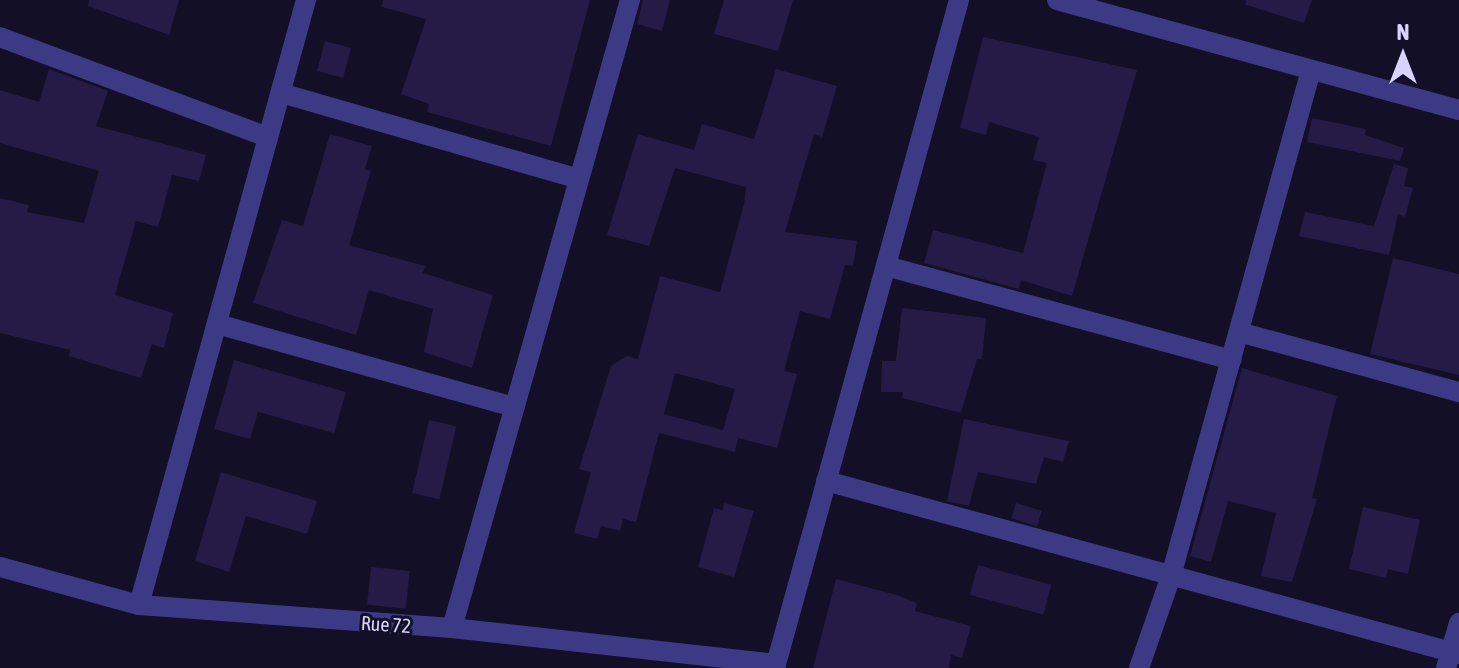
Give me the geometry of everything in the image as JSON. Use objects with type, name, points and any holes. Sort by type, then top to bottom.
[{"type":"street","points":[[139,605],[306,0]]},
{"type":"street","points":[[452,628],[630,0]]},
{"type":"street","points":[[775,666],[959,0]]},
{"type":"street","points":[[1057,0],[1459,110]]},
{"type":"street","points":[[0,37],[268,137]]},
{"type":"street","points":[[1139,668],[1171,576],[1311,70]]},
{"type":"street","points":[[281,93],[579,179]]},
{"type":"street","points":[[886,266],[1231,360]]},
{"type":"street","points":[[217,324],[515,407]]},
{"type":"street","points":[[1239,332],[1459,392]]},
{"type":"street","points":[[826,481],[1171,576],[1452,658],[1459,623]]},
{"type":"street","name":"Rue 72","points":[[0,567],[139,605],[452,628],[775,666]]},
{"type":"building","points":[[89,0],[179,0],[169,35],[88,6]]},
{"type":"building","points":[[383,0],[590,0],[551,146],[427,112],[429,104],[401,94],[426,19],[382,7]]},
{"type":"building","points":[[643,0],[670,0],[662,31],[637,24]]},
{"type":"building","points":[[724,0],[793,0],[778,51],[714,34]]},
{"type":"building","points":[[1246,0],[1312,0],[1304,23],[1246,5]]},
{"type":"building","points":[[983,37],[1137,70],[1072,296],[1021,280],[1019,289],[924,263],[933,230],[1023,253],[1047,163],[1033,160],[1039,137],[989,122],[986,135],[960,128]]},
{"type":"building","points":[[325,41],[351,48],[343,78],[317,71]]},
{"type":"building","points":[[49,69],[108,91],[96,126],[206,155],[199,181],[172,175],[158,227],[136,221],[115,295],[173,313],[164,348],[152,344],[141,378],[69,356],[70,350],[0,333],[0,198],[29,205],[27,212],[84,223],[99,171],[0,143],[0,90],[39,102]]},
{"type":"building","points":[[776,69],[837,86],[822,137],[814,134],[785,232],[857,241],[853,266],[845,265],[830,319],[800,311],[784,371],[797,374],[777,448],[738,438],[735,452],[659,433],[636,522],[623,519],[620,531],[601,526],[597,539],[574,533],[591,472],[579,469],[611,366],[627,356],[638,359],[660,276],[720,292],[744,204],[746,187],[675,168],[649,246],[607,235],[638,134],[694,150],[702,124],[754,139]],"holes":[[[675,373],[735,389],[723,430],[664,414]]]},
{"type":"building","points":[[1312,118],[1366,129],[1365,135],[1404,148],[1400,161],[1307,142]]},
{"type":"building","points":[[330,134],[372,146],[365,169],[371,171],[349,245],[425,266],[423,273],[493,295],[472,368],[424,352],[433,309],[369,290],[356,335],[253,303],[282,220],[303,226]]},
{"type":"building","points":[[1394,164],[1408,168],[1404,186],[1413,188],[1405,217],[1398,214],[1389,255],[1299,236],[1305,212],[1374,226]]},
{"type":"building","points":[[1393,258],[1459,274],[1459,375],[1370,354]]},
{"type":"building","points":[[902,308],[986,318],[982,359],[977,359],[961,413],[902,398],[903,392],[881,392],[882,361],[896,361]]},
{"type":"building","points":[[234,360],[346,392],[334,433],[258,412],[250,439],[214,429]]},
{"type":"building","points":[[1242,368],[1337,396],[1312,498],[1317,499],[1292,582],[1261,576],[1276,513],[1228,501],[1211,562],[1190,556]]},
{"type":"building","points":[[964,419],[1069,441],[1063,462],[1044,457],[1036,484],[978,472],[969,506],[947,501]]},
{"type":"building","points":[[429,420],[456,426],[439,499],[412,493]]},
{"type":"building","points":[[221,472],[317,501],[307,534],[246,516],[229,572],[195,561]]},
{"type":"building","points":[[724,503],[754,511],[734,577],[698,567],[714,508],[723,510]]},
{"type":"building","points":[[1016,503],[1042,511],[1037,526],[1011,518]]},
{"type":"building","points":[[1363,507],[1420,520],[1408,574],[1388,569],[1386,578],[1349,569]]},
{"type":"building","points":[[978,565],[1051,585],[1043,615],[970,595]]},
{"type":"building","points":[[371,567],[410,571],[406,609],[367,605]]},
{"type":"building","points":[[836,579],[897,595],[917,603],[915,611],[971,626],[962,658],[951,655],[949,668],[813,668]]}]
